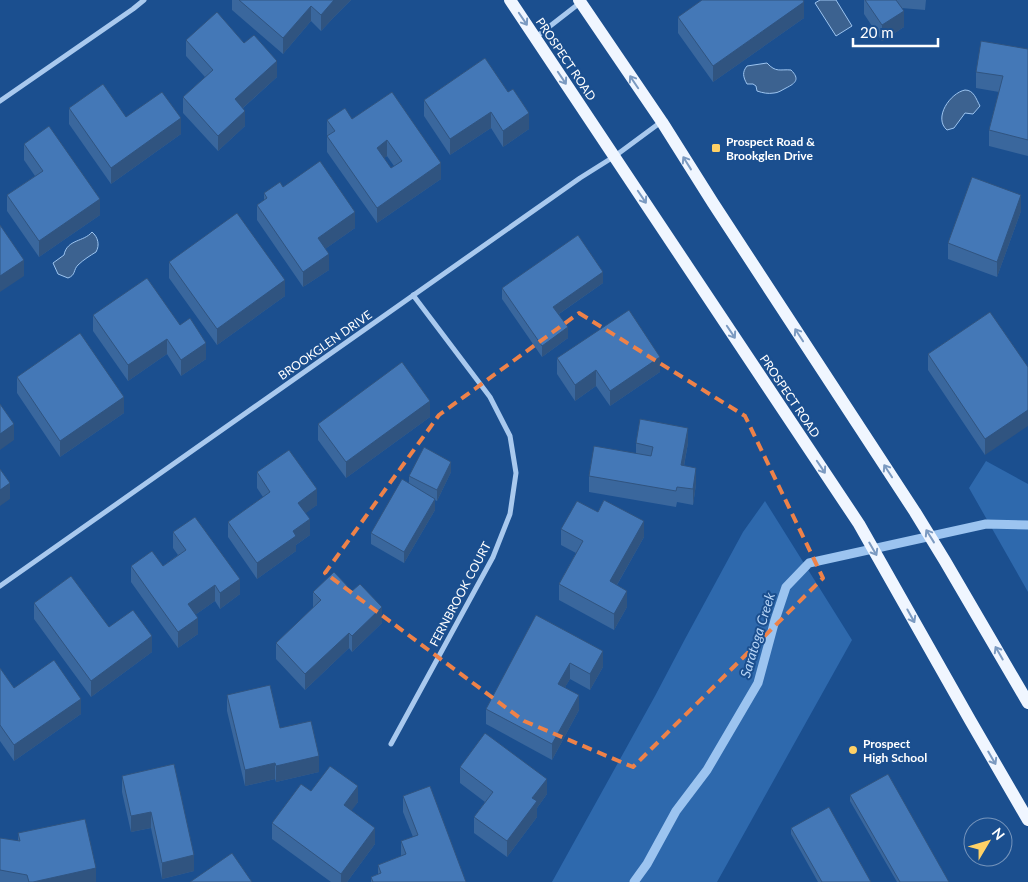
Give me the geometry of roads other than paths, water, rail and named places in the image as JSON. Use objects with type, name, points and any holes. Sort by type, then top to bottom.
[{"type":"main road","name":"PROSPECT ROAD","points":[[510,0],[858,524],[1028,820]]},
{"type":"main road","points":[[581,1],[662,122],[914,512],[945,561],[1028,703]]},
{"type":"street","points":[[0,101],[144,0]]},
{"type":"street","points":[[535,38],[581,1]]},
{"type":"street","name":"BROOKGLEN DRIVE","points":[[0,586],[572,183],[615,156],[662,122]]},
{"type":"street","name":"FERNBROOK COURT","points":[[390,744],[493,557],[510,514],[516,473],[510,436],[490,397],[414,295]]},
{"type":"waterway","name":"Saratoga Creek","points":[[634,882],[647,864],[676,811],[707,770],[758,683],[786,587],[809,563],[986,524],[1028,525]]},
{"type":"place","name":"Prospect Road & Brookglen Drive","points":[[716,148]]},
{"type":"place","name":"Prospect High School","points":[[853,750]]}]
